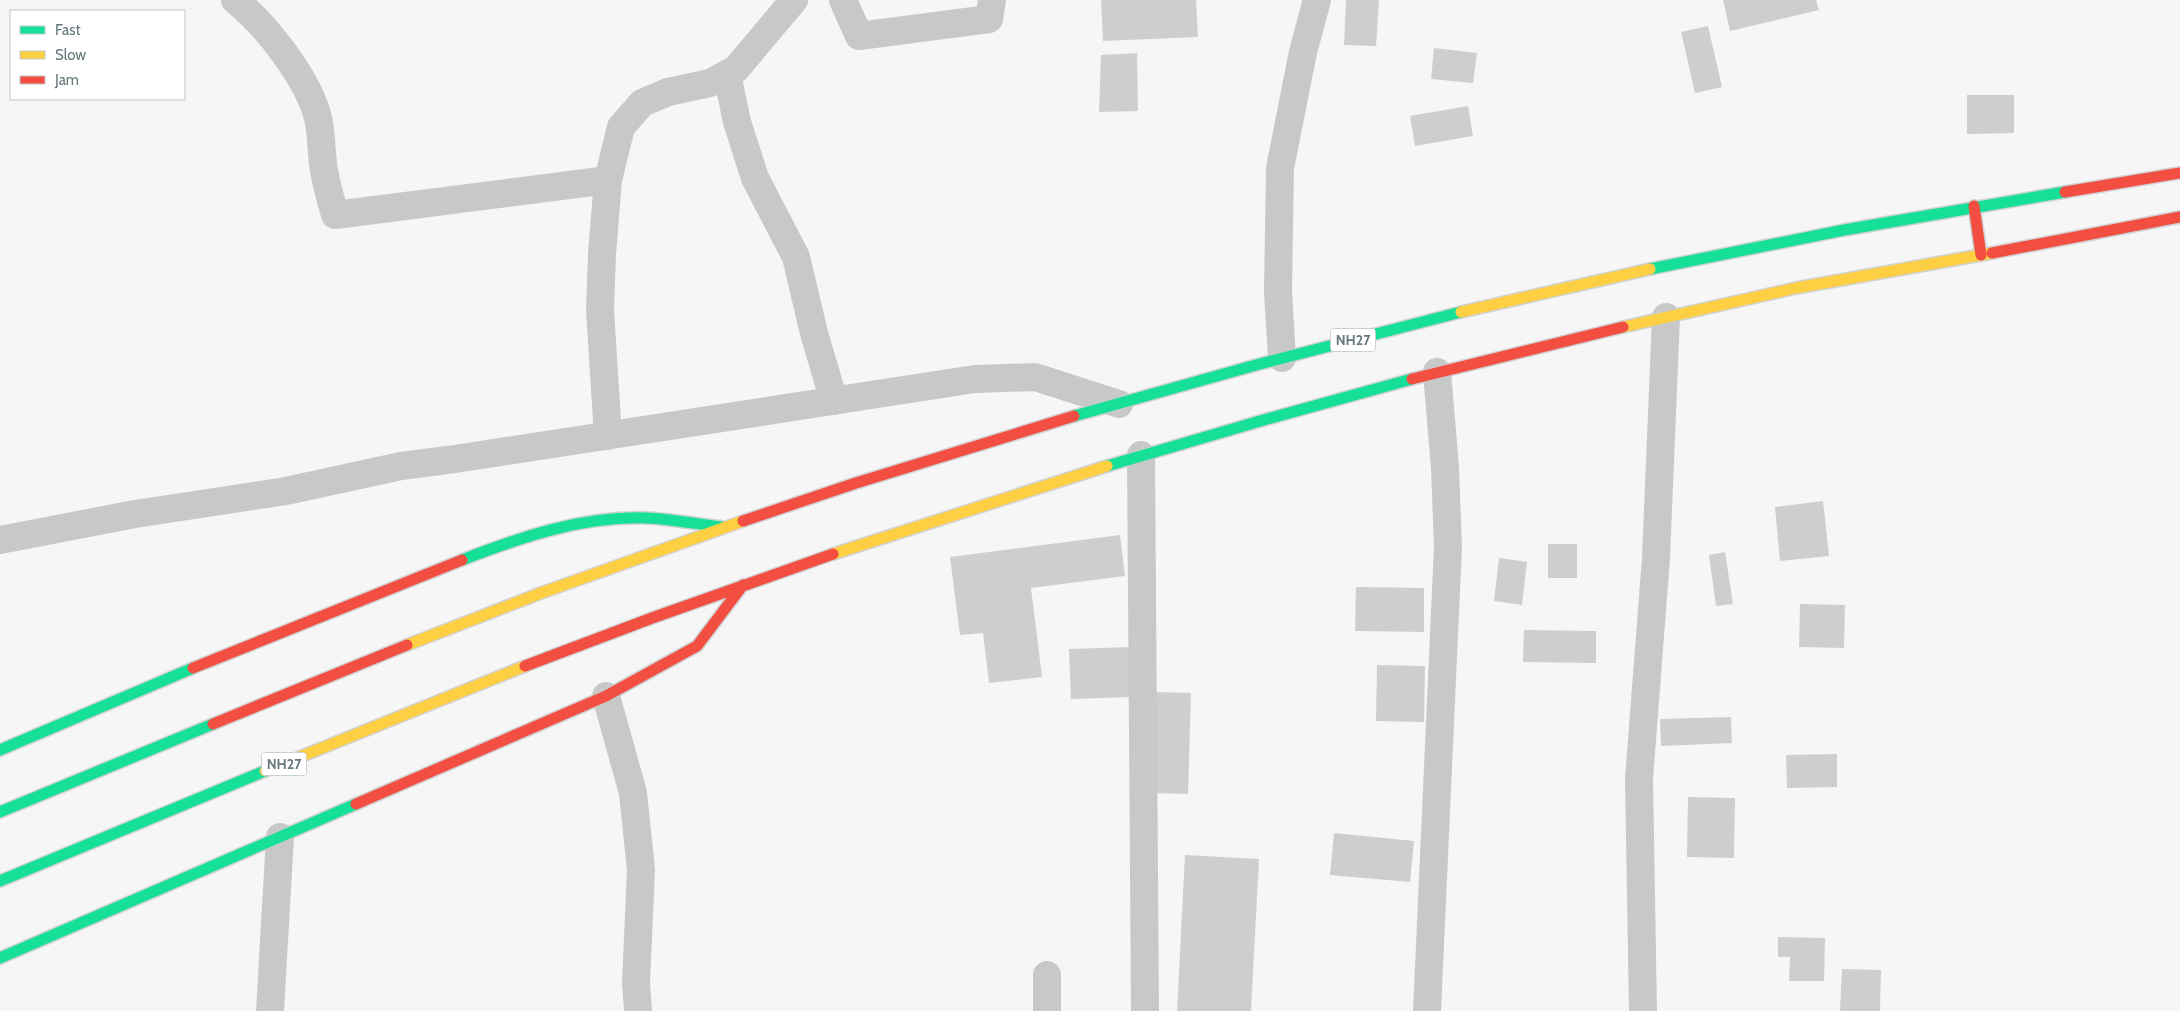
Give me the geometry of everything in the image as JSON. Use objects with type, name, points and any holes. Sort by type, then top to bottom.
[{"type":"main road","name":"NH27","points":[[0,812],[547,589],[722,527],[898,470],[1119,404],[1282,358],[1612,278],[1793,240],[1974,206],[2180,173]]},
{"type":"main road","points":[[1974,206],[1981,255]]},
{"type":"main road","name":"NH27","points":[[0,881],[570,649],[743,585],[917,525],[1141,455],[1270,417],[1437,372],[1666,317],[1802,287],[2180,217]]},
{"type":"main road","points":[[0,750],[137,690],[516,538],[586,521],[646,518],[722,527]]},
{"type":"main road","points":[[0,958],[606,696],[697,646],[743,585]]},
{"type":"street","points":[[235,0],[268,33],[303,84],[318,117],[324,172],[335,216],[608,180]]},
{"type":"street","points":[[608,436],[600,310],[608,180],[621,127],[642,102],[668,92],[710,83],[736,69],[794,0]]},
{"type":"street","points":[[843,0],[859,36],[989,19],[992,0]]},
{"type":"street","points":[[1282,358],[1278,291],[1280,168],[1303,52],[1317,0]]},
{"type":"street","points":[[727,74],[737,122],[755,178],[796,257],[814,333],[834,401]]},
{"type":"street","points":[[1643,1011],[1639,779],[1656,558],[1666,317]]},
{"type":"street","points":[[1427,1011],[1448,546],[1445,468],[1437,372]]},
{"type":"street","points":[[0,540],[135,514],[304,487],[401,466],[975,379],[1036,377],[1119,404]]},
{"type":"street","points":[[1141,455],[1144,1011]]},
{"type":"street","points":[[606,696],[634,802],[640,870],[636,983],[638,1011]]},
{"type":"street","points":[[270,1011],[280,837]]},
{"type":"street","points":[[1047,975],[1047,1011]]},
{"type":"building","points":[[1101,0],[1196,0],[1198,37],[1103,41]]},
{"type":"building","points":[[1346,0],[1379,0],[1376,46],[1344,45]]},
{"type":"building","points":[[1723,0],[1816,0],[1819,10],[1730,31]]},
{"type":"building","points":[[1708,26],[1722,87],[1695,93],[1681,32]]},
{"type":"building","points":[[1434,48],[1477,53],[1473,83],[1431,79]]},
{"type":"building","points":[[1137,53],[1138,111],[1099,112],[1101,55]]},
{"type":"building","points":[[1967,95],[2014,95],[2014,133],[1967,134]]},
{"type":"building","points":[[1468,106],[1473,136],[1415,146],[1410,116]]},
{"type":"building","points":[[1823,501],[1829,556],[1780,561],[1775,507]]},
{"type":"building","points":[[1120,535],[1125,576],[1031,588],[1042,677],[989,683],[983,633],[960,635],[950,557]]},
{"type":"building","points":[[1548,544],[1577,544],[1577,578],[1548,578]]},
{"type":"building","points":[[1725,552],[1733,604],[1716,606],[1709,555]]},
{"type":"building","points":[[1499,558],[1527,562],[1522,605],[1494,601]]},
{"type":"building","points":[[1356,587],[1424,588],[1424,632],[1355,631]]},
{"type":"building","points":[[1800,604],[1845,605],[1844,648],[1799,647]]},
{"type":"building","points":[[1524,630],[1596,631],[1596,663],[1523,662]]},
{"type":"building","points":[[1132,647],[1133,697],[1071,699],[1069,649]]},
{"type":"building","points":[[1377,665],[1425,666],[1424,722],[1376,721]]},
{"type":"building","points":[[1155,692],[1191,693],[1188,794],[1152,793]]},
{"type":"building","points":[[1731,717],[1732,743],[1661,746],[1660,719]]},
{"type":"building","points":[[1837,754],[1837,787],[1787,788],[1786,755]]},
{"type":"building","points":[[1688,797],[1735,798],[1734,858],[1687,857]]},
{"type":"building","points":[[1334,833],[1414,841],[1410,882],[1330,875]]},
{"type":"building","points":[[1185,855],[1259,859],[1251,1011],[1177,1011]]},
{"type":"building","points":[[1778,937],[1825,938],[1824,981],[1789,981],[1790,957],[1778,957]]},
{"type":"building","points":[[1842,969],[1881,970],[1880,1011],[1840,1011]]},
{"type":"traffic: fast","points":[[1650,269],[1844,230],[2065,192]]},
{"type":"traffic: fast","points":[[1074,416],[1256,365],[1461,312]]},
{"type":"traffic: fast","points":[[1107,466],[1412,379]]},
{"type":"traffic: fast","points":[[462,560],[529,536],[599,520],[646,518],[722,527]]},
{"type":"traffic: fast","points":[[0,750],[193,668]]},
{"type":"traffic: fast","points":[[0,812],[213,724]]},
{"type":"traffic: fast","points":[[0,881],[265,771]]},
{"type":"traffic: fast","points":[[0,958],[356,804]]},
{"type":"traffic: slow","points":[[1623,327],[1796,288],[1992,253]]},
{"type":"traffic: slow","points":[[1461,312],[1650,269]]},
{"type":"traffic: slow","points":[[833,554],[1107,466]]},
{"type":"traffic: slow","points":[[407,645],[541,593],[743,521]]},
{"type":"traffic: slow","points":[[265,771],[525,666]]},
{"type":"traffic: jam","points":[[2065,192],[2180,173]]},
{"type":"traffic: jam","points":[[1974,206],[1981,255]]},
{"type":"traffic: jam","points":[[1992,253],[2180,217]]},
{"type":"traffic: jam","points":[[1412,379],[1623,327]]},
{"type":"traffic: jam","points":[[743,521],[856,483],[1074,416]]},
{"type":"traffic: jam","points":[[525,666],[652,618],[833,554]]},
{"type":"traffic: jam","points":[[193,668],[462,560]]},
{"type":"traffic: jam","points":[[356,804],[606,696],[697,646],[743,585]]},
{"type":"traffic: jam","points":[[213,724],[407,645]]}]
